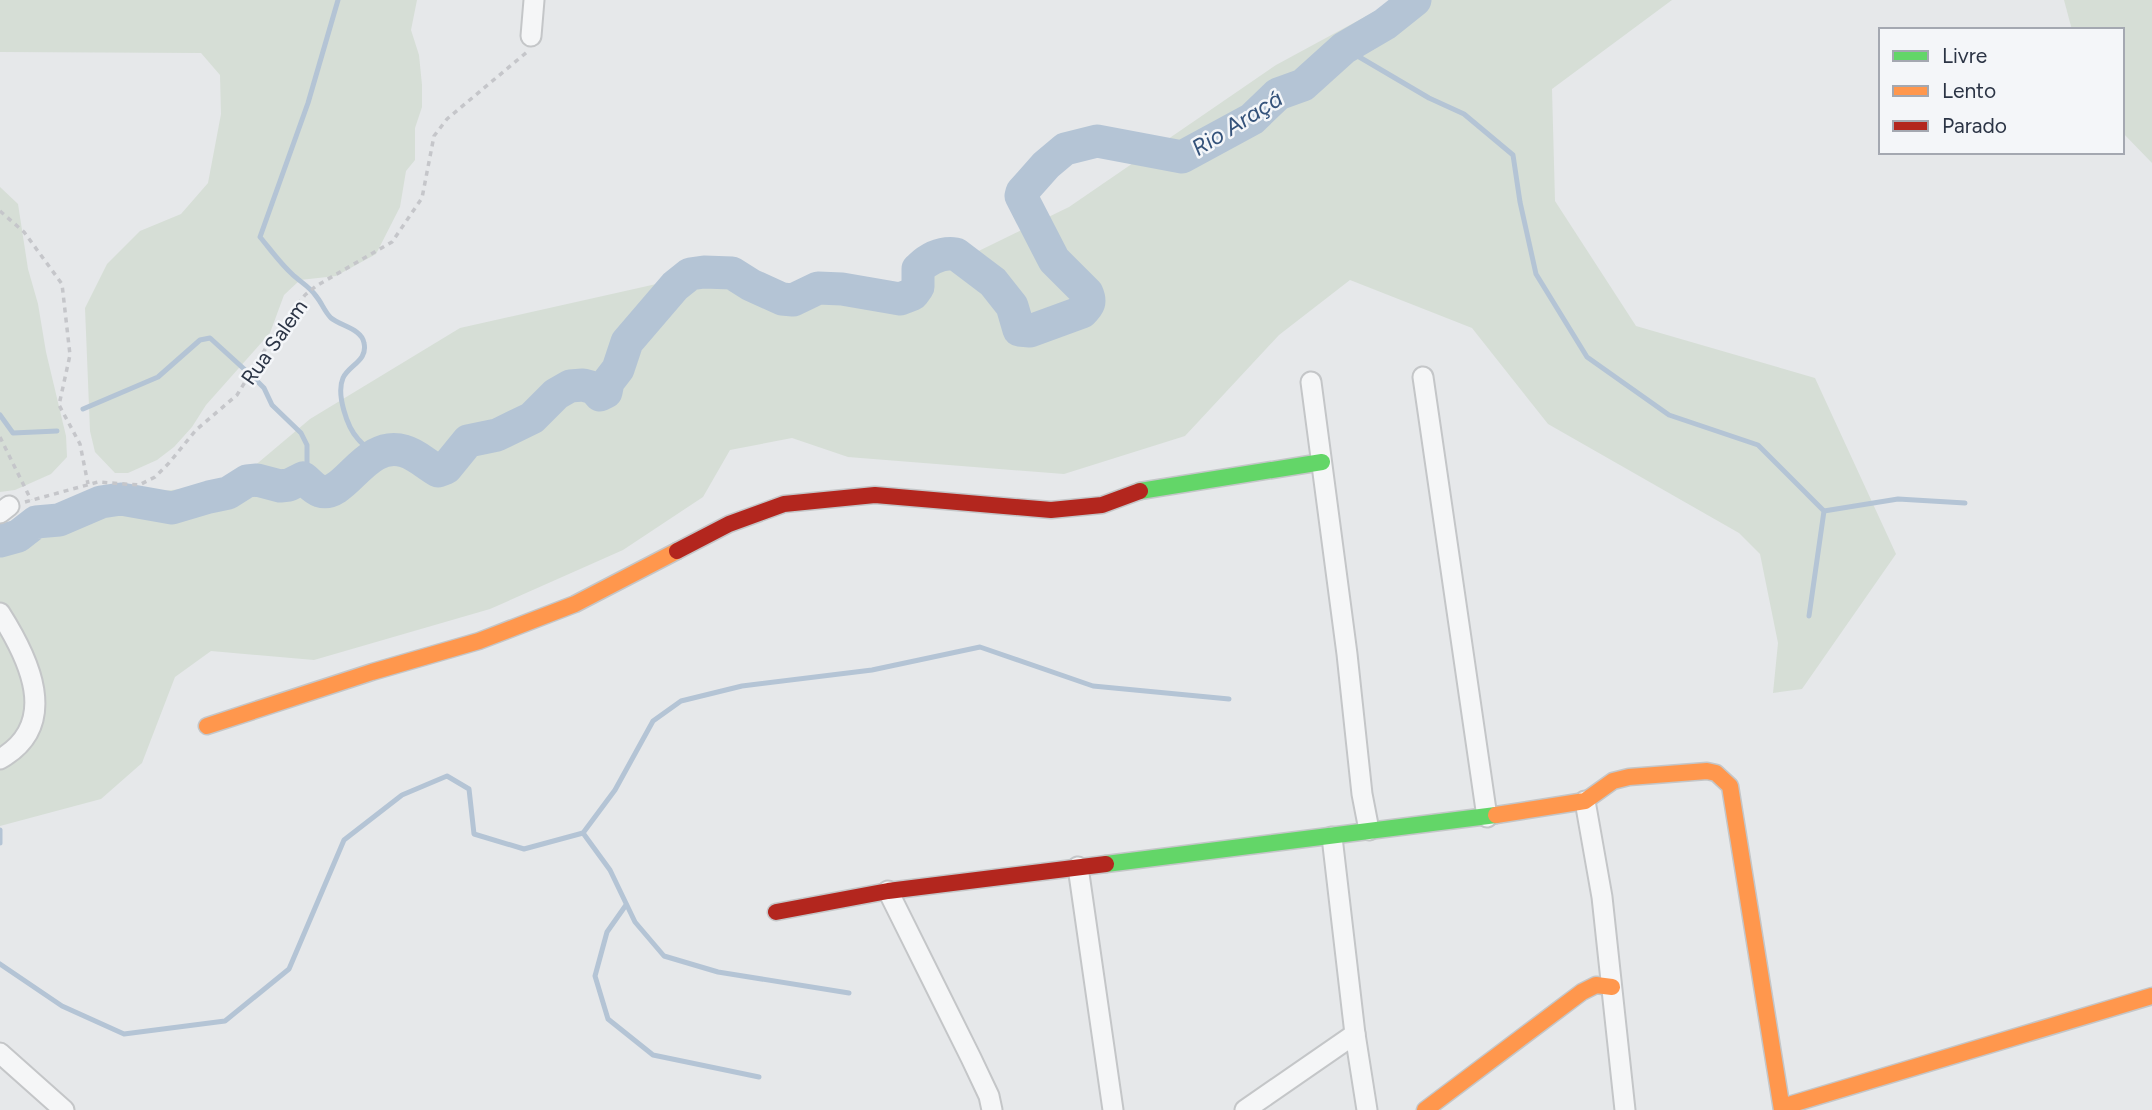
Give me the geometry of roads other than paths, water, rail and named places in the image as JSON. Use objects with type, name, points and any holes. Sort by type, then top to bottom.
[{"type":"street","points":[[531,36],[534,0]]},
{"type":"street","points":[[1423,377],[1487,817]]},
{"type":"street","points":[[1311,382],[1362,794],[1369,831]]},
{"type":"street","points":[[207,726],[372,672],[479,641],[575,604],[729,524],[784,504],[875,495],[1051,510],[1101,505],[1139,491],[1322,462]]},
{"type":"street","points":[[0,613],[22,647],[36,691],[33,719],[24,737],[12,753],[0,759]]},
{"type":"street","points":[[776,912],[888,891],[1487,817],[1585,801],[1614,781],[1629,777],[1707,771],[1716,773],[1730,786],[1782,1108],[2152,996]]},
{"type":"street","points":[[1585,801],[1597,859],[1625,1110]]},
{"type":"street","points":[[1332,837],[1355,1034],[1367,1110]]},
{"type":"street","points":[[1078,867],[1112,1110]]},
{"type":"street","points":[[888,891],[971,1058],[989,1096],[992,1110]]},
{"type":"street","points":[[1426,1110],[1592,985],[1612,987]]},
{"type":"street","points":[[1245,1110],[1355,1034]]},
{"type":"street","points":[[0,1053],[64,1110]]},
{"type":"waterway","points":[[338,0],[308,103],[260,237],[288,270],[314,293],[331,318],[362,338],[364,349],[361,359],[343,378],[342,401],[354,434],[366,446],[381,451]]},
{"type":"waterway","name":"Rio Araçá","points":[[0,541],[18,536],[36,522],[59,520],[101,502],[121,499],[172,508],[228,493],[247,481],[257,480],[280,486],[303,478],[317,490],[329,491],[367,460],[390,450],[408,452],[438,471],[446,468],[468,441],[497,435],[532,418],[556,394],[570,386],[594,388],[600,395],[606,392],[608,382],[618,369],[627,342],[675,286],[690,274],[732,273],[782,299],[793,300],[818,288],[842,289],[900,299],[913,294],[918,287],[918,269],[922,265],[940,255],[956,254],[993,282],[1012,306],[1019,330],[1030,331],[1082,312],[1089,303],[1087,293],[1054,260],[1021,196],[1046,165],[1065,149],[1097,141],[1182,157],[1252,119],[1278,94],[1303,85],[1344,48],[1385,24],[1415,0]]},
{"type":"waterway","points":[[1344,48],[1429,98],[1464,114],[1513,155],[1536,274],[1587,357],[1669,415],[1758,445],[1824,511],[1809,616]]},
{"type":"waterway","points":[[83,409],[158,377],[200,340],[210,338],[264,388],[272,405],[301,433],[307,445],[307,480]]},
{"type":"waterway","points":[[0,415],[13,433],[57,431]]},
{"type":"waterway","points":[[1824,511],[1898,499],[1965,503]]},
{"type":"waterway","points":[[0,964],[62,1006],[124,1034],[225,1021],[289,969],[344,840],[402,795],[447,776],[469,789],[474,834],[524,849],[583,833],[615,790],[653,721],[681,701],[742,686],[872,670],[980,647],[1093,686],[1229,699]]},
{"type":"waterway","points":[[0,830],[0,843]]},
{"type":"waterway","points":[[583,833],[610,870],[635,922],[664,956],[718,972],[849,993]]},
{"type":"waterway","points":[[626,905],[607,932],[595,976],[608,1019],[653,1055],[759,1077]]}]
